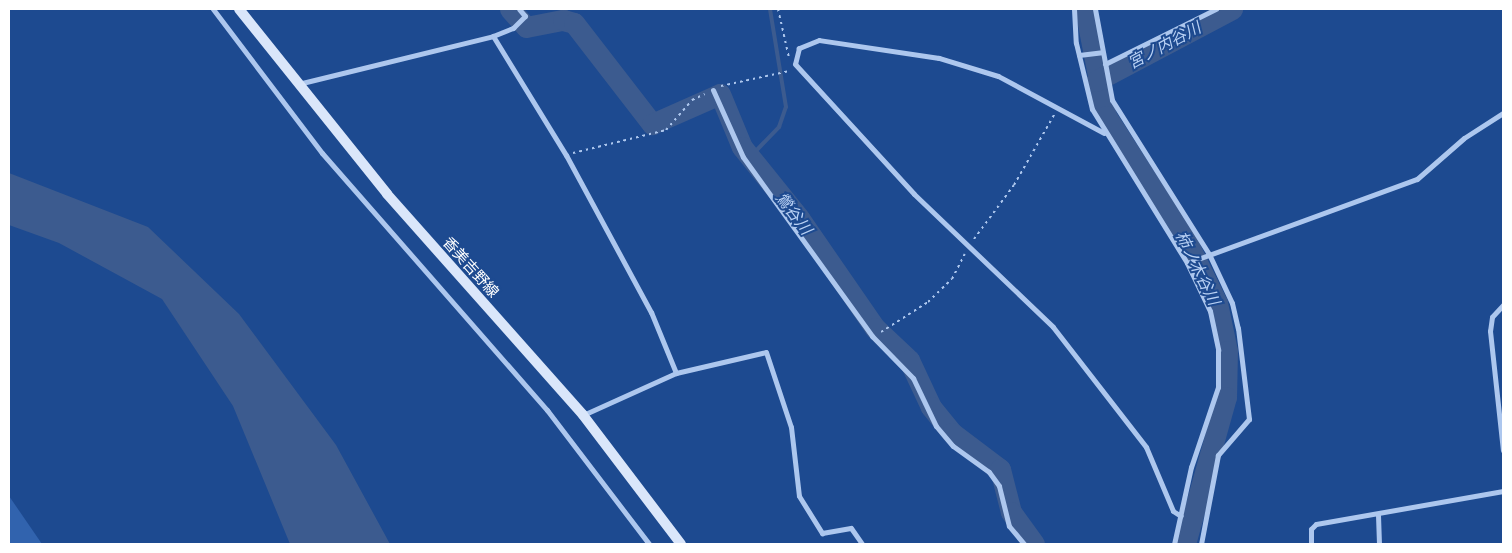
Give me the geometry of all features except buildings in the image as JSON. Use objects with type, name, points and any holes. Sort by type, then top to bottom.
[{"type":"main road","name":"香美吉野線","points":[[239,9],[297,84],[387,194],[583,415],[682,544]]},
{"type":"street","points":[[213,9],[322,154],[547,410],[649,544]]},
{"type":"street","points":[[297,84],[348,68],[493,36],[523,19],[520,9]]},
{"type":"street","points":[[1074,9],[1092,108],[1104,134],[1189,262],[1210,311],[1218,350],[1218,387],[1190,467],[1174,544]]},
{"type":"street","points":[[1096,9],[1100,53],[1106,67],[1112,100],[1128,132],[1207,255],[1232,303],[1249,419],[1218,455],[1201,544]]},
{"type":"street","points":[[1106,67],[1216,9]]},
{"type":"street","points":[[493,36],[566,155],[651,312],[676,373]]},
{"type":"street","points":[[1104,134],[1056,111],[998,76],[939,58],[819,40],[799,48],[794,64],[914,194],[971,244],[1036,307],[1146,447],[1173,511],[1181,516]]},
{"type":"street","points":[[1081,55],[1100,53]]},
{"type":"street","points":[[715,95],[743,157],[872,336],[913,378],[936,426],[953,446],[989,472],[999,486],[1009,526],[1024,544]]},
{"type":"street","points":[[1189,262],[1417,179],[1464,138],[1503,113]]},
{"type":"street","points":[[1503,304],[1492,316],[1490,331],[1503,450]]},
{"type":"street","points":[[583,415],[676,373],[766,352],[791,427],[799,496],[822,533],[851,528],[862,544]]},
{"type":"street","points":[[1310,544],[1310,529],[1316,524],[1378,515],[1503,490]]},
{"type":"street","points":[[1378,515],[1379,544]]},
{"type":"path","points":[[778,9],[787,56],[794,64]]},
{"type":"path","points":[[566,155],[666,130],[684,114],[688,104],[784,73]]},
{"type":"path","points":[[882,332],[928,302],[952,279],[971,244],[1014,185],[1056,111]]},
{"type":"shaded area","points":[[9,173],[148,227],[239,314],[336,445],[390,544],[290,544],[233,406],[162,299],[59,243],[9,225]]},
{"type":"shaded area","points":[[9,496],[42,544],[9,544]]},
{"type":"waterway","name":"鶯谷川","points":[[510,9],[526,27],[563,20],[574,23],[652,124],[720,94],[742,147],[799,218],[875,328],[909,360],[931,407],[952,433],[1000,469],[1011,512],[1034,544]]},
{"type":"waterway","points":[[750,157],[779,127],[786,107],[770,9]]},
{"type":"waterway","name":"柿ノ木谷川","points":[[1085,9],[1106,116],[1186,240],[1217,303],[1227,351],[1226,397],[1185,544]]},
{"type":"waterway","name":"宮ノ内谷川","points":[[1096,81],[1232,9]]}]
